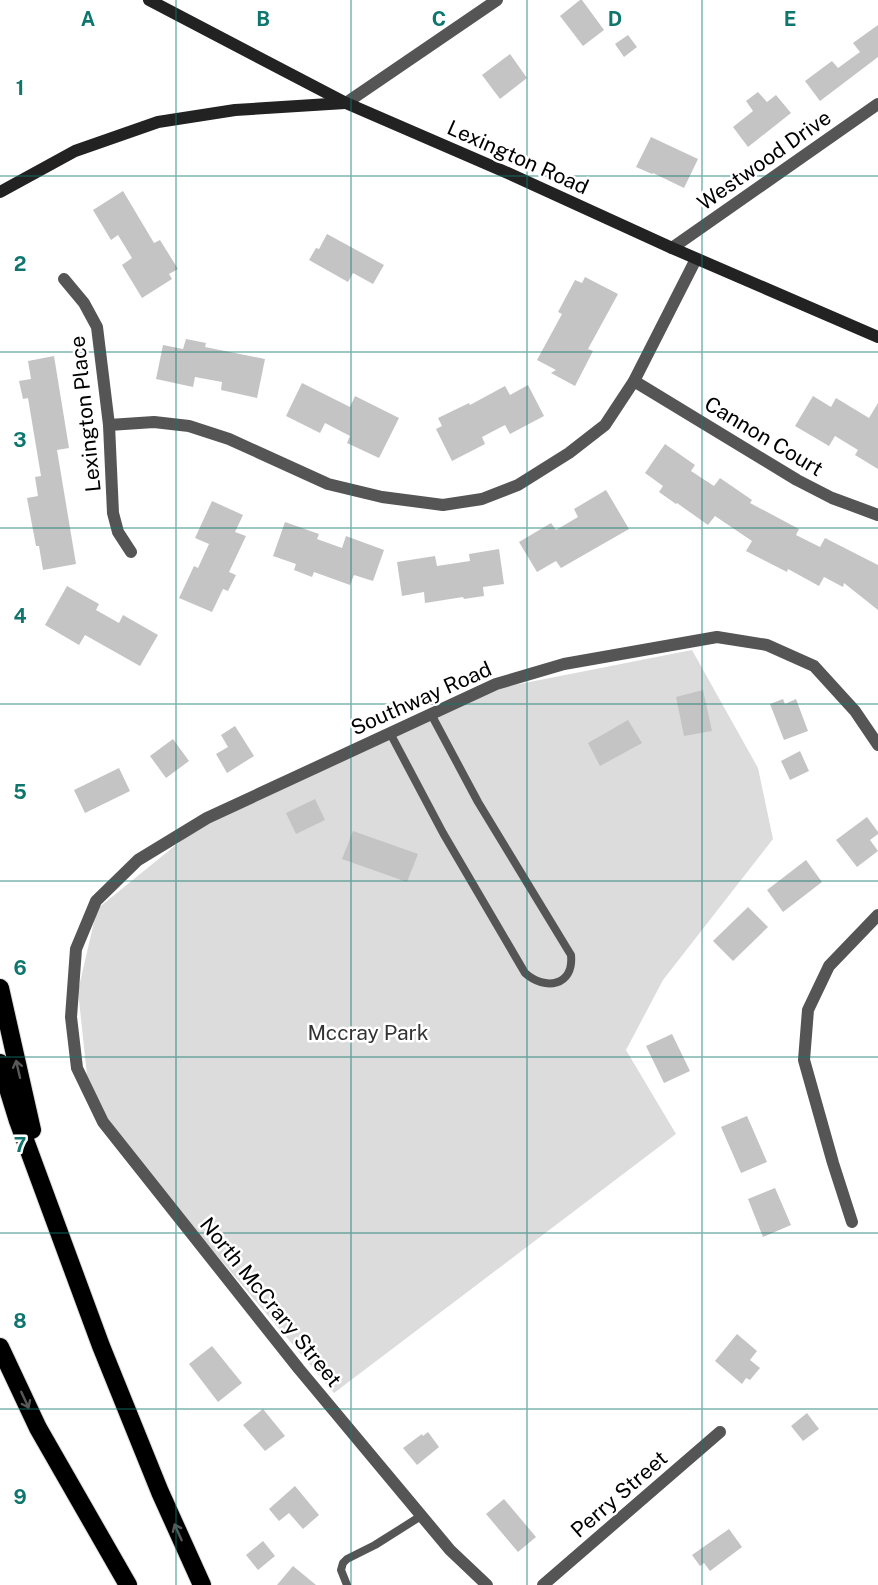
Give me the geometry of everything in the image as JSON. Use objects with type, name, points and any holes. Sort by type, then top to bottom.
[{"type":"highway","points":[[0,988],[32,1128],[101,1346]]},
{"type":"highway","points":[[0,1063],[18,1121],[101,1346],[160,1492],[202,1585]]},
{"type":"highway","points":[[0,1347],[38,1428],[128,1585]]},
{"type":"main road","name":"Lexington Road","points":[[149,0],[346,103],[510,174],[696,259],[878,337]]},
{"type":"main road","points":[[0,192],[75,151],[158,122],[235,110],[346,103]]},
{"type":"street","points":[[346,103],[497,0]]},
{"type":"street","name":"Westwood Drive","points":[[672,248],[878,104]]},
{"type":"street","points":[[109,425],[154,422],[189,426],[229,439],[328,484],[382,497],[443,505],[482,499],[518,485],[570,453],[605,425],[634,381],[696,259]]},
{"type":"street","name":"Lexington Place","points":[[64,279],[84,303],[97,327],[109,425],[113,513],[118,532],[131,552]]},
{"type":"street","name":"Cannon Court","points":[[634,381],[797,480],[831,498],[878,515]]},
{"type":"street","name":"Southway Road","points":[[71,1017],[76,949],[96,901],[138,860],[207,818],[496,684],[564,664],[717,638],[767,645],[814,666],[855,711],[878,745]]},
{"type":"street","points":[[852,1222],[804,1060],[808,1010],[829,966],[878,915]]},
{"type":"street","name":"North McCrary Street","points":[[71,1017],[77,1068],[103,1122],[291,1360],[450,1550],[487,1585]]},
{"type":"street","name":"Perry Street","points":[[543,1585],[720,1432]]},
{"type":"lane","points":[[390,733],[443,833],[525,973],[534,981],[542,983],[552,984],[562,980],[570,972],[571,955],[478,802],[431,714]]},
{"type":"lane","points":[[346,1585],[341,1570],[347,1559],[375,1545],[421,1516]]},
{"type":"green space","name":"Mccray Park","points":[[692,650],[758,768],[773,839],[663,980],[626,1050],[676,1134],[334,1393],[179,1211],[89,1094],[78,991],[97,909],[198,827],[494,689]]},
{"type":"building","points":[[580,0],[604,30],[583,46],[560,16]]},
{"type":"building","points":[[878,25],[878,57],[820,101],[805,81],[832,61],[838,68],[860,52],[853,43]]},
{"type":"building","points":[[628,35],[637,47],[624,57],[615,44]]},
{"type":"building","points":[[510,54],[527,78],[500,99],[482,75]]},
{"type":"building","points":[[758,92],[767,102],[776,95],[791,113],[748,147],[733,127],[753,111],[746,101]]},
{"type":"building","points":[[651,137],[698,159],[684,188],[636,167]]},
{"type":"building","points":[[123,191],[154,243],[160,240],[178,269],[169,274],[172,279],[142,298],[122,265],[132,258],[118,235],[111,240],[93,210]]},
{"type":"building","points":[[327,234],[384,265],[373,284],[353,273],[348,282],[309,260],[316,248],[319,249]]},
{"type":"building","points":[[585,277],[618,294],[588,349],[593,351],[575,386],[551,373],[556,370],[537,360],[562,314],[558,312],[575,280],[582,283]]},
{"type":"building","points":[[186,339],[206,343],[205,347],[265,359],[257,398],[221,390],[222,382],[195,377],[193,387],[156,379],[163,345],[183,349]]},
{"type":"building","points":[[54,356],[69,448],[57,450],[76,564],[43,570],[27,498],[38,496],[35,477],[41,476],[28,398],[23,399],[19,381],[31,379],[28,361]]},
{"type":"building","points":[[302,383],[350,407],[355,396],[399,418],[379,458],[347,443],[350,436],[325,423],[320,433],[286,416]]},
{"type":"building","points":[[528,385],[544,416],[510,434],[505,425],[482,437],[485,444],[452,461],[436,429],[442,426],[438,418],[469,403],[470,405],[505,386],[510,395]]},
{"type":"building","points":[[813,396],[831,407],[836,398],[869,418],[878,403],[878,469],[855,455],[858,450],[835,436],[829,446],[795,426]]},
{"type":"building","points":[[665,444],[695,465],[691,471],[714,486],[720,478],[752,500],[750,503],[799,529],[796,535],[820,547],[825,538],[878,565],[878,610],[844,583],[843,587],[824,577],[819,586],[788,569],[787,572],[746,551],[752,541],[715,516],[708,525],[659,492],[663,486],[645,473]]},
{"type":"building","points":[[606,490],[629,529],[561,568],[556,561],[537,572],[519,542],[551,523],[556,530],[578,517],[574,509]]},
{"type":"building","points":[[212,501],[243,515],[235,532],[246,536],[229,572],[236,575],[228,591],[223,589],[212,612],[179,598],[194,566],[198,568],[209,544],[195,538]]},
{"type":"building","points":[[285,522],[319,534],[317,539],[342,548],[346,536],[384,550],[373,581],[354,575],[350,585],[314,572],[312,577],[294,570],[296,564],[273,556]]},
{"type":"building","points":[[499,549],[504,584],[483,587],[484,596],[425,603],[424,592],[402,596],[397,562],[435,556],[437,566],[470,561],[469,554]]},
{"type":"building","points":[[67,586],[99,604],[96,610],[119,623],[123,615],[158,635],[140,666],[85,635],[79,645],[45,625]]},
{"type":"building","points":[[703,690],[712,731],[684,736],[676,697]]},
{"type":"building","points":[[783,699],[785,704],[796,699],[808,731],[784,740],[770,704]]},
{"type":"building","points":[[628,720],[642,743],[600,766],[588,743]]},
{"type":"building","points":[[235,726],[254,756],[227,773],[216,754],[228,747],[221,735]]},
{"type":"building","points":[[173,739],[189,761],[166,778],[150,756]]},
{"type":"building","points":[[800,751],[809,771],[790,780],[781,761]]},
{"type":"building","points":[[119,768],[130,791],[85,813],[74,790]]},
{"type":"building","points":[[315,799],[325,820],[296,834],[286,813]]},
{"type":"building","points":[[867,817],[878,832],[870,840],[878,851],[857,867],[836,840]]},
{"type":"building","points":[[353,831],[418,854],[407,882],[342,859]]},
{"type":"building","points":[[806,860],[822,882],[783,912],[767,890]]},
{"type":"building","points":[[748,907],[768,927],[733,961],[713,941]]},
{"type":"building","points":[[672,1034],[690,1071],[664,1083],[646,1046]]},
{"type":"building","points":[[747,1116],[767,1162],[741,1173],[721,1127]]},
{"type":"building","points":[[775,1188],[791,1225],[763,1237],[748,1199]]},
{"type":"building","points":[[737,1334],[757,1351],[750,1360],[760,1368],[750,1380],[746,1378],[742,1384],[715,1361]]},
{"type":"building","points":[[212,1346],[242,1383],[218,1402],[189,1364]]},
{"type":"building","points":[[263,1409],[285,1436],[265,1451],[243,1425]]},
{"type":"building","points":[[807,1413],[819,1429],[803,1441],[791,1426]]},
{"type":"building","points":[[428,1432],[439,1447],[417,1465],[403,1448]]},
{"type":"building","points":[[295,1486],[319,1515],[303,1529],[289,1513],[279,1521],[269,1509]]},
{"type":"building","points":[[504,1499],[536,1537],[518,1552],[486,1514]]},
{"type":"building","points":[[729,1529],[742,1547],[710,1571],[704,1563],[700,1566],[692,1555]]},
{"type":"building","points":[[263,1541],[275,1556],[258,1570],[246,1555]]},
{"type":"building","points":[[293,1566],[316,1585],[277,1585]]}]
